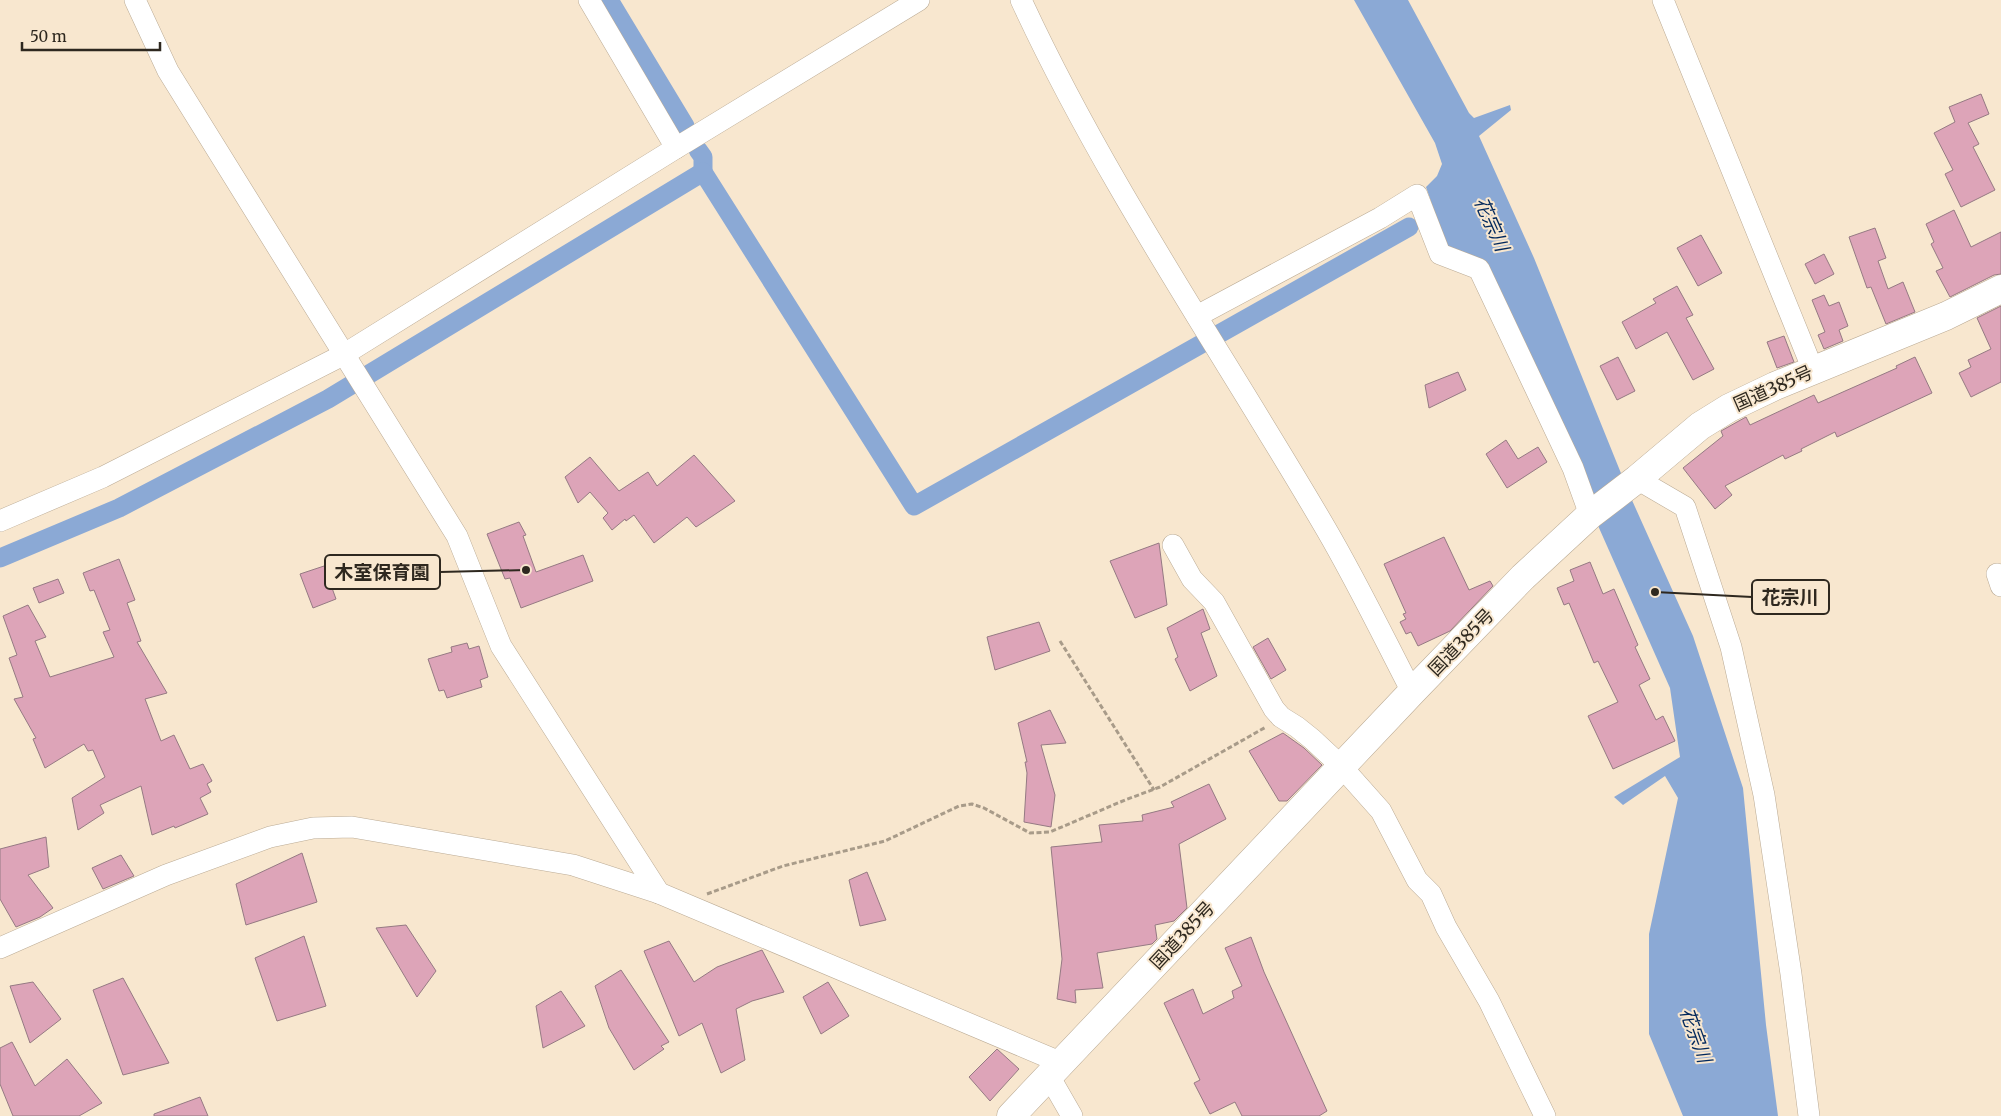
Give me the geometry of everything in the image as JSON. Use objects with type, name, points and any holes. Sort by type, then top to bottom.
[{"type":"highway","name":"国道385号","points":[[1011,1116],[1412,692],[1523,577],[1591,514],[1634,482],[1700,426],[1729,408],[1813,370],[1946,316],[2001,289]]},
{"type":"street","points":[[135,0],[168,71],[457,536],[501,646],[660,893]]},
{"type":"street","points":[[589,0],[676,148]]},
{"type":"street","points":[[0,521],[103,477],[348,362],[676,148],[919,0]]},
{"type":"street","points":[[1021,0],[1045,52],[1099,151],[1327,530],[1412,692]]},
{"type":"street","points":[[1663,0],[1813,370]]},
{"type":"street","points":[[1199,320],[1417,196],[1440,254],[1479,269],[1573,468],[1591,514]]},
{"type":"street","points":[[1634,482],[1685,507],[1731,647],[1764,795],[1791,974],[1809,1116]]},
{"type":"street","points":[[1174,545],[1192,579],[1214,602],[1274,709],[1281,717],[1312,739],[1341,766],[1381,811],[1417,880],[1431,894],[1446,927],[1489,1002],[1545,1116]]},
{"type":"street","points":[[0,948],[166,875],[270,837],[313,828],[352,827],[573,865],[660,893],[1056,1070],[1072,1116]]},
{"type":"path","points":[[1060,641],[1154,790]]},
{"type":"path","points":[[691,907],[710,891],[782,866],[885,841],[959,806],[972,804],[984,808],[1030,833],[1050,832],[1125,800],[1154,790],[1241,742],[1281,717]]},
{"type":"water","points":[[1354,0],[1408,0],[1469,113],[1474,118],[1510,105],[1511,110],[1479,136],[1534,258],[1631,498],[1693,636],[1743,788],[1766,1025],[1778,1116],[1683,1116],[1649,1034],[1649,934],[1678,798],[1665,776],[1623,805],[1614,797],[1680,757],[1670,688],[1482,264],[1448,251],[1426,187],[1437,176],[1442,164],[1435,143]]},
{"type":"building","points":[[1981,94],[1989,114],[1968,123],[1979,144],[1973,147],[1995,190],[1961,207],[1945,174],[1953,170],[1934,133],[1955,122],[1949,107]]},
{"type":"building","points":[[1954,210],[1971,247],[2001,232],[2001,274],[1994,275],[1950,297],[1936,271],[1943,268],[1931,244],[1934,242],[1926,224]]},
{"type":"building","points":[[1875,228],[1886,258],[1878,261],[1888,289],[1903,282],[1915,312],[1886,324],[1871,287],[1867,288],[1849,237]]},
{"type":"building","points":[[1701,235],[1722,273],[1698,286],[1677,248]]},
{"type":"building","points":[[1824,254],[1834,274],[1815,284],[1805,264]]},
{"type":"building","points":[[1677,286],[1693,315],[1686,318],[1714,369],[1693,380],[1667,332],[1636,349],[1622,322],[1656,303],[1653,299]]},
{"type":"building","points":[[1824,295],[1829,306],[1839,302],[1848,326],[1839,330],[1843,341],[1824,349],[1818,335],[1825,332],[1812,300]]},
{"type":"building","points":[[2001,306],[2001,382],[1971,397],[1959,373],[1971,367],[1968,360],[1991,349],[1977,318]]},
{"type":"building","points":[[1784,336],[1794,362],[1777,368],[1767,342]]},
{"type":"building","points":[[1618,357],[1635,391],[1617,400],[1600,366]]},
{"type":"building","points":[[1915,357],[1932,393],[1837,437],[1835,432],[1785,459],[1783,455],[1725,486],[1732,495],[1715,509],[1683,468],[1723,436],[1721,431],[1746,417],[1750,425],[1814,395],[1818,403],[1897,368],[1896,366]]},
{"type":"building","points":[[1458,372],[1466,390],[1429,408],[1425,385]]},
{"type":"building","points":[[1506,440],[1518,459],[1538,447],[1547,462],[1507,488],[1486,454]]},
{"type":"building","points":[[694,455],[735,501],[696,527],[687,517],[654,543],[634,515],[626,521],[625,519],[612,530],[603,518],[608,513],[590,492],[578,503],[565,477],[590,457],[619,491],[648,472],[657,486]]},
{"type":"building","points":[[519,522],[526,535],[523,536],[536,572],[583,555],[593,581],[521,608],[510,578],[505,579],[487,534]]},
{"type":"building","points":[[1444,537],[1469,590],[1490,581],[1493,586],[1450,631],[1418,646],[1411,632],[1406,634],[1400,622],[1406,619],[1403,614],[1406,613],[1384,564]]},
{"type":"building","points":[[1159,543],[1167,605],[1135,618],[1110,561]]},
{"type":"building","points":[[119,559],[135,600],[127,603],[141,641],[137,642],[167,693],[145,699],[161,741],[174,735],[190,769],[203,764],[212,781],[207,784],[211,792],[200,798],[208,814],[175,828],[174,826],[152,835],[141,786],[100,805],[104,813],[78,830],[72,798],[105,777],[93,750],[88,751],[84,744],[45,768],[33,739],[36,738],[14,699],[23,697],[9,658],[17,655],[3,616],[28,605],[46,637],[35,641],[50,677],[114,657],[103,632],[110,630],[94,590],[90,591],[83,573]]},
{"type":"building","points":[[1590,562],[1603,594],[1614,589],[1638,645],[1635,647],[1650,679],[1639,685],[1656,720],[1663,716],[1675,741],[1613,769],[1588,716],[1618,702],[1598,661],[1594,663],[1569,603],[1564,605],[1557,588],[1574,581],[1570,570]]},
{"type":"building","points":[[324,566],[336,599],[313,608],[300,574]]},
{"type":"building","points":[[58,579],[64,593],[39,603],[33,588]]},
{"type":"building","points":[[1203,609],[1210,629],[1201,633],[1217,676],[1190,691],[1175,659],[1178,657],[1167,628]]},
{"type":"building","points":[[1039,622],[1050,651],[995,670],[987,637]]},
{"type":"building","points":[[1268,638],[1286,670],[1271,679],[1253,647]]},
{"type":"building","points":[[467,643],[469,649],[479,646],[488,677],[480,680],[482,687],[447,698],[444,690],[439,691],[428,659],[452,652],[451,647]]},
{"type":"building","points":[[1050,710],[1066,743],[1041,745],[1055,795],[1051,827],[1024,822],[1027,773],[1025,762],[1027,762],[1018,723]]},
{"type":"building","points":[[1283,733],[1304,748],[1322,765],[1287,801],[1279,801],[1249,751]]},
{"type":"building","points":[[1209,784],[1226,819],[1179,844],[1187,908],[1174,921],[1155,925],[1157,939],[1152,944],[1097,953],[1103,988],[1075,990],[1076,1003],[1057,999],[1062,959],[1051,847],[1102,842],[1099,825],[1143,821],[1142,815],[1174,807],[1171,802]]},
{"type":"building","points":[[46,837],[49,867],[28,875],[53,908],[40,917],[16,927],[0,899],[0,849]]},
{"type":"building","points":[[302,853],[317,902],[246,925],[236,884]]},
{"type":"building","points":[[121,855],[134,876],[103,889],[92,868]]},
{"type":"building","points":[[867,872],[886,920],[860,926],[849,880]]},
{"type":"building","points":[[406,925],[436,971],[417,997],[376,928]]},
{"type":"building","points":[[304,936],[326,1006],[277,1021],[255,958]]},
{"type":"building","points":[[1251,937],[1264,972],[1327,1111],[1319,1116],[1242,1116],[1235,1102],[1210,1114],[1194,1083],[1200,1080],[1164,1003],[1193,989],[1203,1014],[1234,998],[1232,991],[1242,986],[1225,948]]},
{"type":"building","points":[[669,941],[694,982],[717,967],[762,950],[784,992],[752,1001],[736,1009],[745,1060],[721,1073],[702,1023],[679,1036],[644,951]]},
{"type":"building","points":[[621,970],[669,1042],[661,1046],[664,1049],[634,1070],[609,1028],[595,986]]},
{"type":"building","points":[[123,978],[169,1063],[123,1075],[93,990]]},
{"type":"building","points":[[33,982],[61,1019],[30,1043],[10,986]]},
{"type":"building","points":[[828,982],[849,1016],[821,1034],[803,997]]},
{"type":"building","points":[[561,991],[585,1026],[543,1048],[536,1006]]},
{"type":"building","points":[[12,1042],[35,1086],[67,1059],[102,1103],[79,1116],[13,1116],[0,1084],[0,1048]]},
{"type":"building","points":[[997,1049],[1019,1069],[990,1101],[969,1077]]},
{"type":"building","points":[[200,1097],[208,1116],[154,1116],[154,1114]]},
{"type":"waterway","points":[[609,0],[685,126]]},
{"type":"waterway","points":[[698,150],[703,157],[703,172]]},
{"type":"waterway","points":[[0,558],[119,508],[328,399],[703,172],[914,506],[1409,227]]},
{"type":"place","name":"木室保育園","points":[[526,570]]},
{"type":"place","name":"花宗川","points":[[1655,592]]}]
